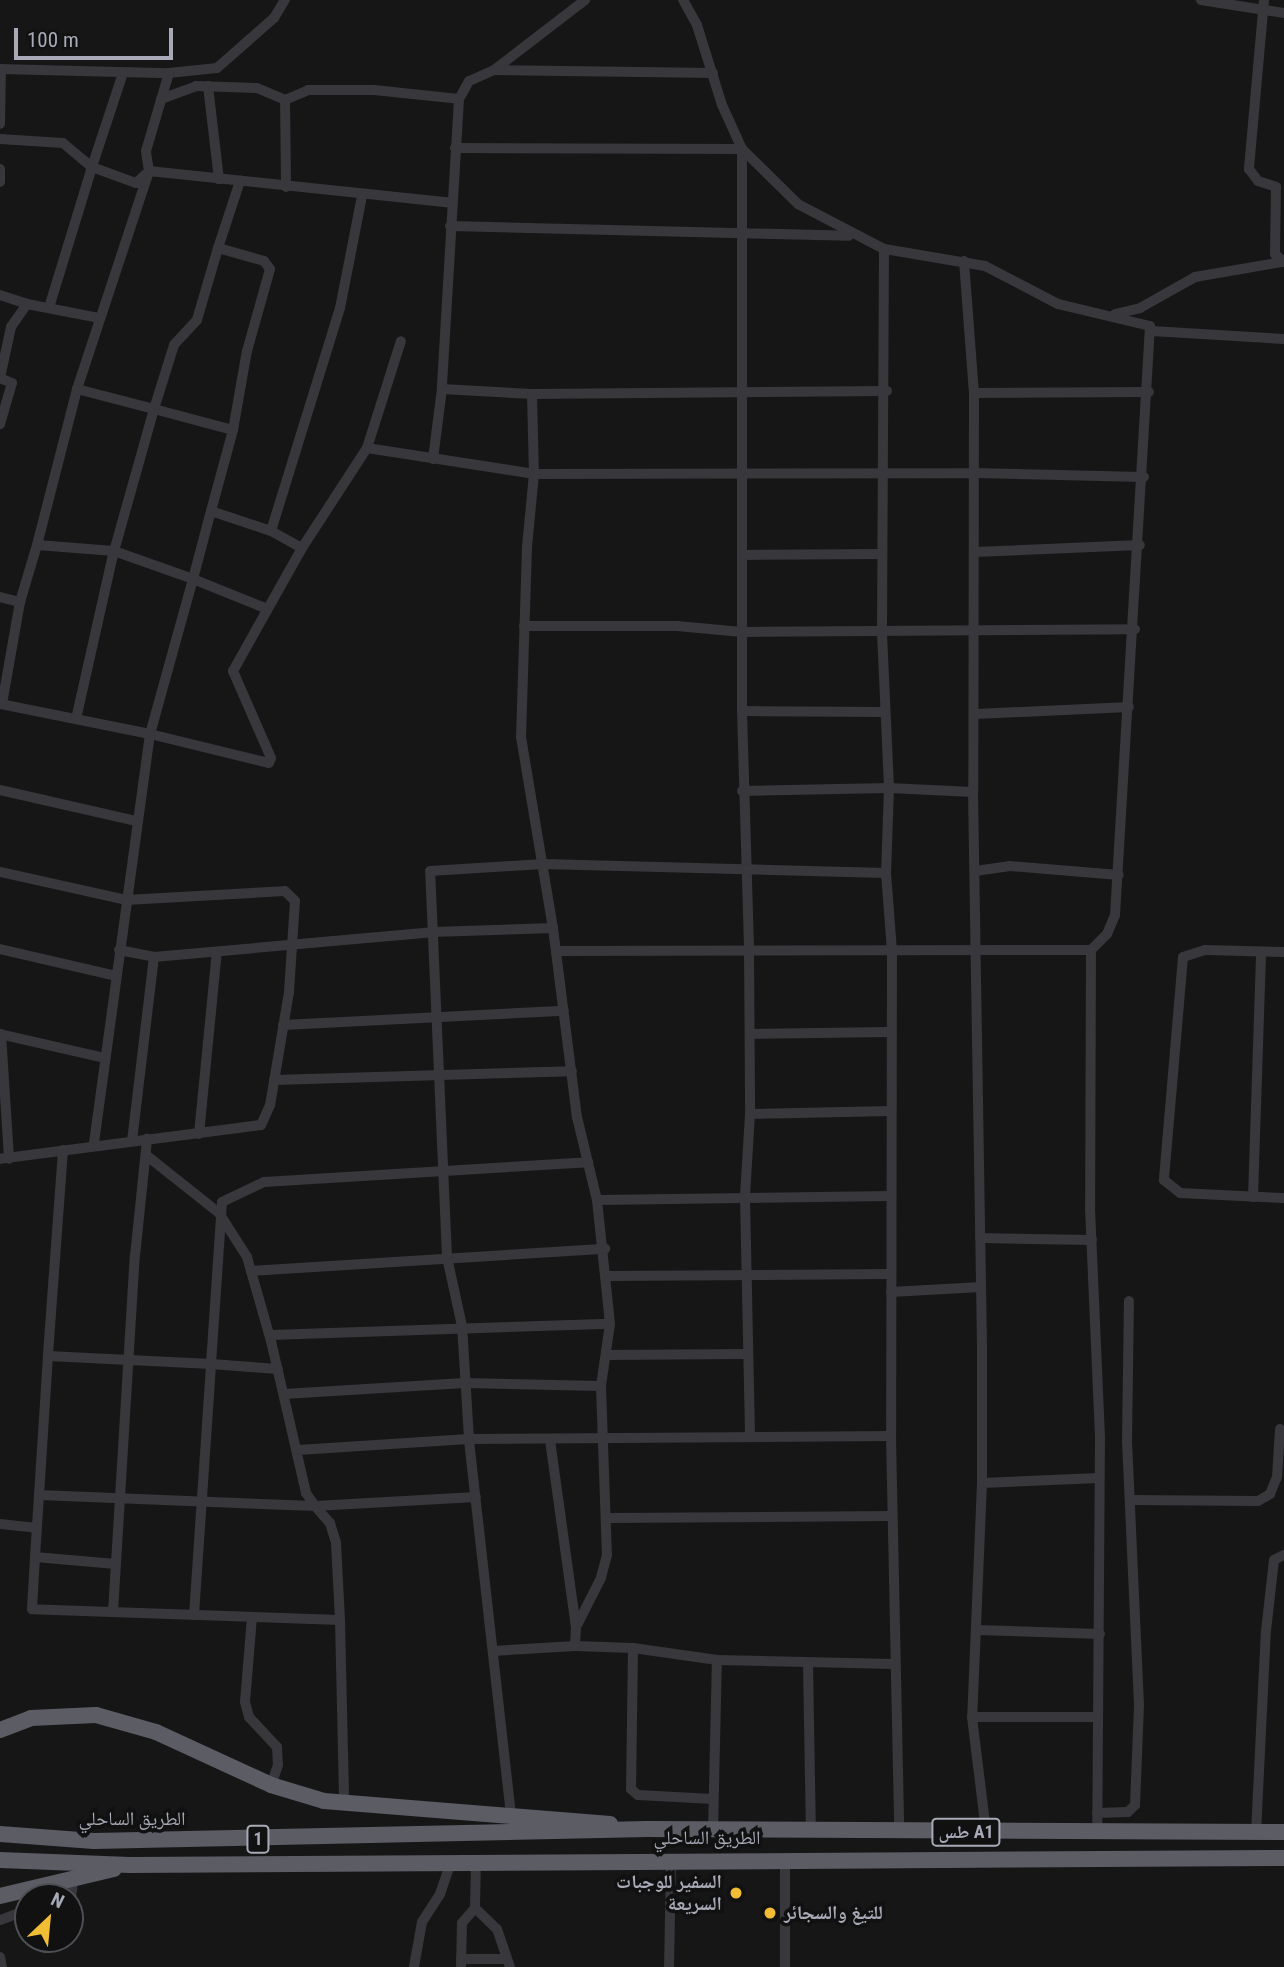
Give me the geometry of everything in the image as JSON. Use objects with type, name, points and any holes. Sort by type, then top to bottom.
[{"type":"highway","points":[[0,1730],[31,1718],[96,1715],[156,1732],[271,1785],[344,1803],[511,1815],[648,1829]]},
{"type":"highway","name":"الطريق الساحلي","points":[[0,1834],[135,1840],[515,1834],[648,1829],[899,1833],[1284,1832]]},
{"type":"highway","name":"الطريق الساحلي","points":[[0,1860],[130,1865],[452,1860],[1284,1858]]},
{"type":"highway","name":"الطريق الساحلي","points":[[0,1896],[130,1865]]},
{"type":"street","points":[[0,124],[0,69],[169,73],[226,63],[274,18],[285,0]]},
{"type":"street","points":[[433,459],[442,389],[459,99],[469,81],[494,70],[585,0]]},
{"type":"street","points":[[683,0],[742,151],[742,791],[743,869],[749,951],[750,1114],[745,1196],[750,1437]]},
{"type":"street","points":[[1201,0],[1284,13]]},
{"type":"street","points":[[1264,0],[1265,11],[1252,101],[1249,169],[1258,181],[1280,187],[1275,254],[1283,262]]},
{"type":"street","points":[[494,70],[713,72]]},
{"type":"street","points":[[49,309],[123,73]]},
{"type":"street","points":[[169,73],[146,151],[149,171],[77,389],[20,602],[1,704],[150,734],[269,763],[271,758],[233,671],[265,608],[367,448],[401,341]]},
{"type":"street","points":[[161,99],[196,86],[257,88],[285,100],[308,90],[374,90],[459,99]]},
{"type":"street","points":[[208,86],[219,179]]},
{"type":"street","points":[[285,100],[286,187]]},
{"type":"street","points":[[0,139],[63,143],[92,167],[136,183],[149,171],[362,196],[451,203]]},
{"type":"street","points":[[455,148],[742,151],[797,204],[853,236],[884,249],[985,266],[1058,304],[1144,323],[1152,331],[1284,339]]},
{"type":"street","points":[[0,169],[0,183]]},
{"type":"street","points":[[76,719],[114,551],[154,409],[174,345],[197,320],[240,181]]},
{"type":"street","points":[[271,531],[340,308],[362,196]]},
{"type":"street","points":[[450,226],[744,231],[853,236]]},
{"type":"street","points":[[93,1146],[150,734],[233,430],[247,351],[270,269],[264,261],[218,248]]},
{"type":"street","points":[[884,249],[887,391],[882,633],[889,788],[886,873],[892,951],[891,1516],[899,1833]]},
{"type":"street","points":[[964,261],[974,393],[976,714],[973,792],[981,1287],[982,1483],[972,1717],[986,1831]]},
{"type":"street","points":[[1110,315],[1140,307],[1195,277],[1283,262]]},
{"type":"street","points":[[0,295],[27,304],[99,318]]},
{"type":"street","points":[[0,424],[12,383],[0,378],[11,327],[27,304]]},
{"type":"street","points":[[1097,1832],[1099,1478],[1091,1240],[1091,950],[1113,925],[1119,875],[1152,331]]},
{"type":"street","points":[[77,389],[233,430]]},
{"type":"street","points":[[442,389],[532,394],[887,391]]},
{"type":"street","points":[[974,393],[1149,392]]},
{"type":"street","points":[[532,394],[534,474],[524,626],[521,737],[553,928],[572,1072],[605,1249],[610,1324],[601,1386],[605,1439],[607,1555],[601,1578],[576,1627]]},
{"type":"street","points":[[367,448],[534,474],[973,473],[1144,477]]},
{"type":"street","points":[[211,511],[271,531],[302,548]]},
{"type":"street","points":[[37,545],[114,551],[265,608]]},
{"type":"street","points":[[975,552],[1140,545]]},
{"type":"street","points":[[742,555],[882,554]]},
{"type":"street","points":[[0,597],[20,602]]},
{"type":"street","points":[[524,626],[677,626],[742,632],[882,633],[1135,629]]},
{"type":"street","points":[[976,714],[1129,707]]},
{"type":"street","points":[[742,711],[884,712]]},
{"type":"street","points":[[742,791],[889,788],[973,792]]},
{"type":"street","points":[[0,790],[136,821]]},
{"type":"street","points":[[511,1815],[469,1439],[462,1326],[447,1257],[430,872],[543,864],[886,873]]},
{"type":"street","points":[[975,871],[1009,866],[1119,875]]},
{"type":"street","points":[[0,872],[126,900],[285,891],[295,901],[284,1025],[274,1080],[261,1125],[5,1159],[0,1034],[105,1058]]},
{"type":"street","points":[[119,950],[154,957],[432,932],[553,928]]},
{"type":"street","points":[[556,951],[892,951],[975,948],[1091,950]]},
{"type":"street","points":[[0,949],[116,975]]},
{"type":"street","points":[[1284,952],[1205,950],[1183,957],[1164,1180],[1180,1193],[1284,1198]]},
{"type":"street","points":[[199,1134],[217,952]]},
{"type":"street","points":[[1253,1197],[1261,952]]},
{"type":"street","points":[[132,1141],[154,957]]},
{"type":"street","points":[[284,1025],[564,1011]]},
{"type":"street","points":[[750,1034],[891,1032]]},
{"type":"street","points":[[274,1080],[572,1072]]},
{"type":"street","points":[[750,1114],[891,1111]]},
{"type":"street","points":[[113,1612],[128,1358],[147,1139]]},
{"type":"street","points":[[63,1150],[32,1609],[340,1620]]},
{"type":"street","points":[[146,1155],[219,1213],[251,1271],[270,1335],[306,1493],[330,1523],[336,1543],[340,1620],[344,1803]]},
{"type":"street","points":[[194,1615],[219,1213],[222,1202],[264,1182],[588,1163]]},
{"type":"street","points":[[597,1200],[891,1196]]},
{"type":"street","points":[[980,1238],[1091,1240]]},
{"type":"street","points":[[251,1271],[605,1249]]},
{"type":"street","points":[[608,1276],[747,1272],[891,1274]]},
{"type":"street","points":[[891,1292],[981,1287]]},
{"type":"street","points":[[1097,1813],[1128,1812],[1135,1805],[1139,1705],[1130,1500],[1129,1301]]},
{"type":"street","points":[[270,1335],[462,1326],[610,1324]]},
{"type":"street","points":[[606,1355],[748,1354]]},
{"type":"street","points":[[48,1356],[128,1358],[278,1369]]},
{"type":"street","points":[[284,1394],[466,1383],[601,1386]]},
{"type":"street","points":[[1130,1500],[1258,1501],[1270,1494],[1278,1477],[1280,1429]]},
{"type":"street","points":[[298,1450],[469,1439],[891,1436]]},
{"type":"street","points":[[550,1440],[576,1627],[575,1646]]},
{"type":"street","points":[[982,1483],[1099,1478]]},
{"type":"street","points":[[39,1495],[315,1506],[475,1497]]},
{"type":"street","points":[[607,1518],[891,1516]]},
{"type":"street","points":[[0,1524],[37,1528]]},
{"type":"street","points":[[1256,1833],[1267,1620],[1274,1560],[1284,1555]]},
{"type":"street","points":[[35,1557],[116,1564]]},
{"type":"street","points":[[252,1617],[245,1702],[249,1717],[277,1747],[278,1765],[271,1785]]},
{"type":"street","points":[[977,1630],[1100,1634]]},
{"type":"street","points":[[493,1651],[575,1646],[633,1648],[717,1660],[894,1664]]},
{"type":"street","points":[[633,1648],[631,1789],[638,1795],[713,1798]]},
{"type":"street","points":[[713,1832],[717,1660]]},
{"type":"street","points":[[808,1664],[811,1832]]},
{"type":"street","points":[[972,1717],[1098,1717]]},
{"type":"street","points":[[669,1967],[671,1859]]},
{"type":"street","points":[[785,1859],[785,1967]]},
{"type":"street","points":[[414,1967],[422,1922],[443,1887],[452,1860]]},
{"type":"street","points":[[475,1908],[497,1929],[507,1963],[461,1963],[462,1923],[475,1908],[476,1860]]},
{"type":"street","points":[[73,1879],[73,1883]]},
{"type":"street","points":[[0,1957],[2,1967]]},
{"type":"place","name":"السفير للوجبات السريعة","points":[[736,1893]]},
{"type":"place","name":"للتيغ والسجائر","points":[[770,1913]]}]
